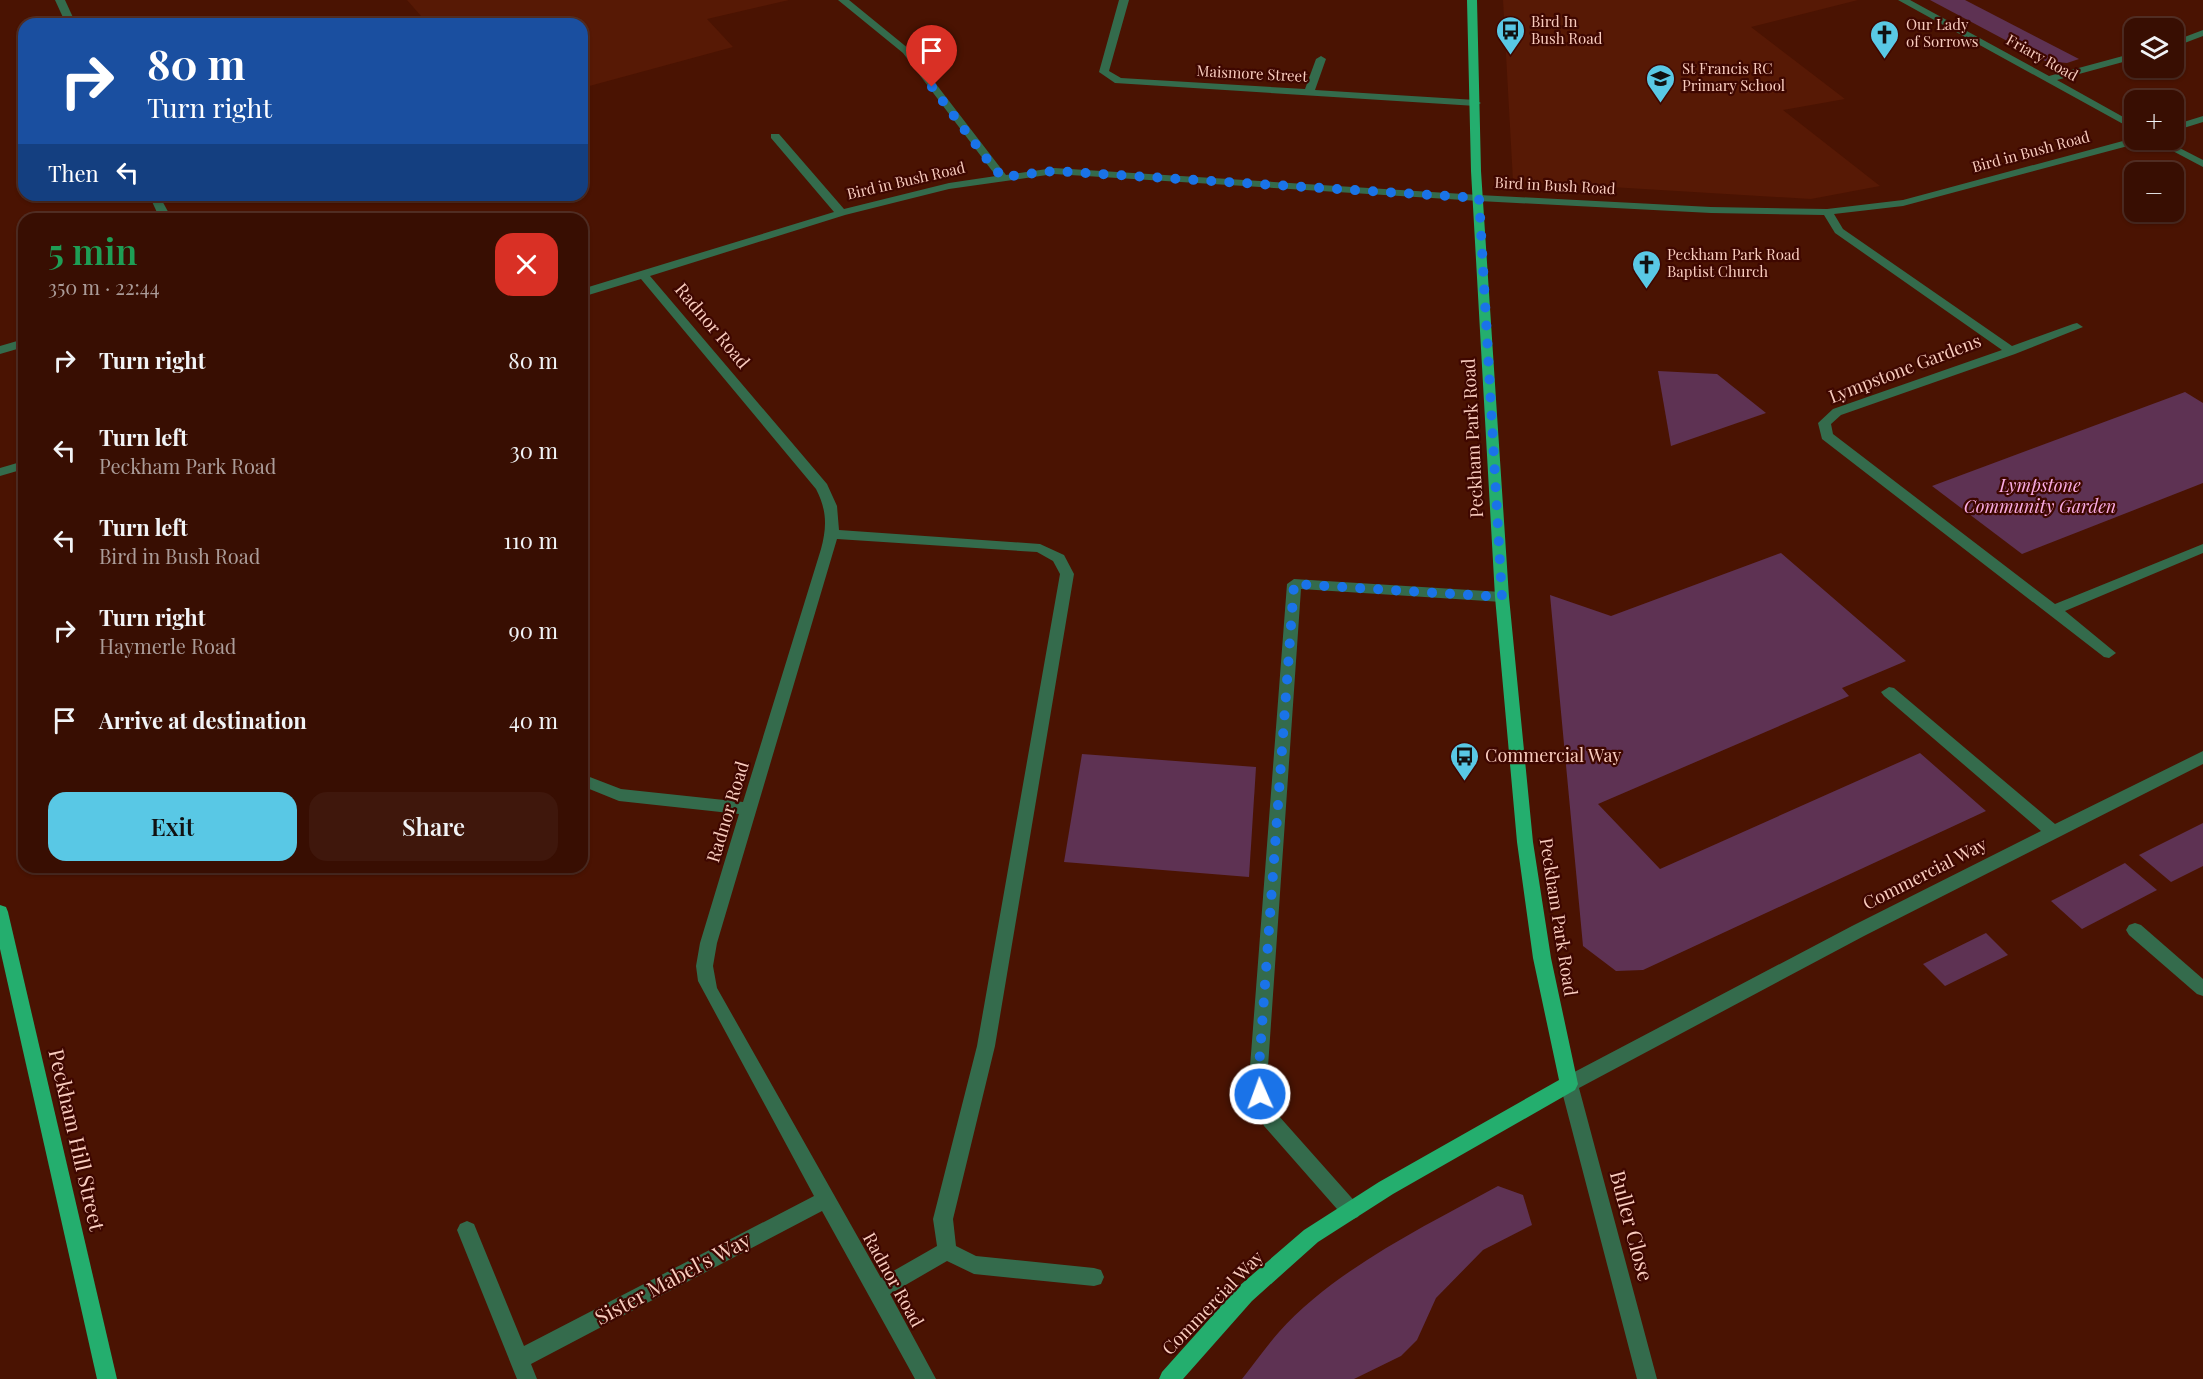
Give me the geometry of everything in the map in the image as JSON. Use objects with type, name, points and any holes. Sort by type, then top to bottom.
[{"type":"main road","name":"Peckham Park Road","points":[[1473,0],[1476,171],[1502,597],[1525,842],[1542,958],[1569,1084]]},
{"type":"main road","name":"Peckham Hill Street","points":[[0,912],[107,1379]]},
{"type":"main road","name":"Commercial Way","points":[[1169,1379],[1245,1294],[1311,1236],[1386,1188],[1569,1084]]},
{"type":"street","points":[[60,0],[68,18]]},
{"type":"street","points":[[843,0],[906,51],[1002,177]]},
{"type":"street","name":"Maismore Street","points":[[1124,0],[1104,72],[1119,81],[1476,103]]},
{"type":"street","name":"Friary Road","points":[[1903,0],[2124,121]]},
{"type":"street","points":[[2184,40],[2203,33]]},
{"type":"street","points":[[1309,92],[1321,59]]},
{"type":"street","points":[[2051,80],[2124,59]]},
{"type":"street","points":[[2184,126],[2203,119]]},
{"type":"street","points":[[775,136],[841,213]]},
{"type":"street","name":"Bird in Bush Road","points":[[588,291],[841,213],[949,186],[1054,171],[1479,198],[1711,210],[1827,212],[1903,203],[2124,144]]},
{"type":"street","points":[[2176,150],[2203,164]]},
{"type":"street","name":"Lympstone Gardens","points":[[1827,212],[1839,231],[2011,351]]},
{"type":"street","name":"Radnor Road","points":[[643,274],[822,487],[833,513],[831,534],[705,951],[706,982],[926,1379]]},
{"type":"street","name":"Lympstone Gardens","points":[[2077,327],[1837,412],[1824,423],[1827,436],[2109,653]]},
{"type":"street","points":[[0,350],[18,345]]},
{"type":"street","points":[[0,472],[18,467]]},
{"type":"street","points":[[831,534],[1040,548],[1059,558],[1067,574],[986,1046],[943,1219],[947,1251]]},
{"type":"street","points":[[2054,610],[2203,548]]},
{"type":"street","points":[[1352,1210],[1271,1120],[1260,1094],[1259,1067],[1294,584],[1502,597]]},
{"type":"street","points":[[1889,692],[2053,832]]},
{"type":"street","name":"Commercial Way","points":[[1569,1084],[1847,937],[2203,757]]},
{"type":"street","points":[[588,782],[619,795],[749,809]]},
{"type":"street","points":[[2135,930],[2203,989]]},
{"type":"street","name":"Buller Close","points":[[1569,1084],[1647,1379]]},
{"type":"street","name":"Sister Mabel's Way","points":[[519,1359],[826,1199]]},
{"type":"street","points":[[467,1230],[527,1379]]},
{"type":"street","points":[[947,1251],[974,1265],[1094,1277]]},
{"type":"street","points":[[877,1291],[947,1251]]},
{"type":"shaded area","points":[[407,0],[789,0],[707,19],[733,47],[588,86],[588,18],[423,18]]},
{"type":"shaded area","name":"St Francis RC Primary School","points":[[1503,0],[1858,0],[1751,27],[1845,99],[1783,110],[1880,186],[1811,199],[1513,181]]},
{"type":"green space","points":[[1930,0],[1965,0],[2079,59],[2067,63],[2045,61]]},
{"type":"green space","points":[[1658,371],[1717,374],[1766,413],[1671,446]]},
{"type":"green space","name":"Lympstone Community Garden","points":[[2185,392],[2203,403],[2203,483],[2022,554],[1932,486]]},
{"type":"green space","points":[[1781,553],[1906,661],[1842,688],[1849,696],[1598,804],[1660,869],[1920,753],[1986,811],[1643,970],[1616,971],[1583,946],[1550,595],[1611,616]]},
{"type":"green space","points":[[1082,754],[1256,767],[1249,877],[1064,862]]},
{"type":"green space","points":[[2203,823],[2203,866],[2171,882],[2139,855]]},
{"type":"green space","points":[[2125,863],[2157,890],[2082,929],[2051,901]]},
{"type":"green space","points":[[1986,933],[2008,955],[1945,986],[1923,964]]},
{"type":"green space","points":[[1498,1186],[1523,1195],[1532,1225],[1483,1250],[1436,1298],[1417,1340],[1401,1356],[1354,1379],[1242,1379],[1279,1332],[1326,1289],[1353,1269],[1411,1233]]},
{"type":"place","name":"Bird In Bush Road","points":[[1510,56]]},
{"type":"place","name":"Our Lady of Sorrows","points":[[1885,60]]},
{"type":"place","name":"St Francis RC Primary School","points":[[1661,104]]},
{"type":"place","name":"Peckham Park Road Baptist Church","points":[[1646,290]]},
{"type":"place","name":"Commercial Way","points":[[1464,782]]},
{"type":"route","points":[[932,87],[1002,177],[1054,171],[1479,198],[1502,597],[1294,584],[1259,1067],[1260,1094]]}]
